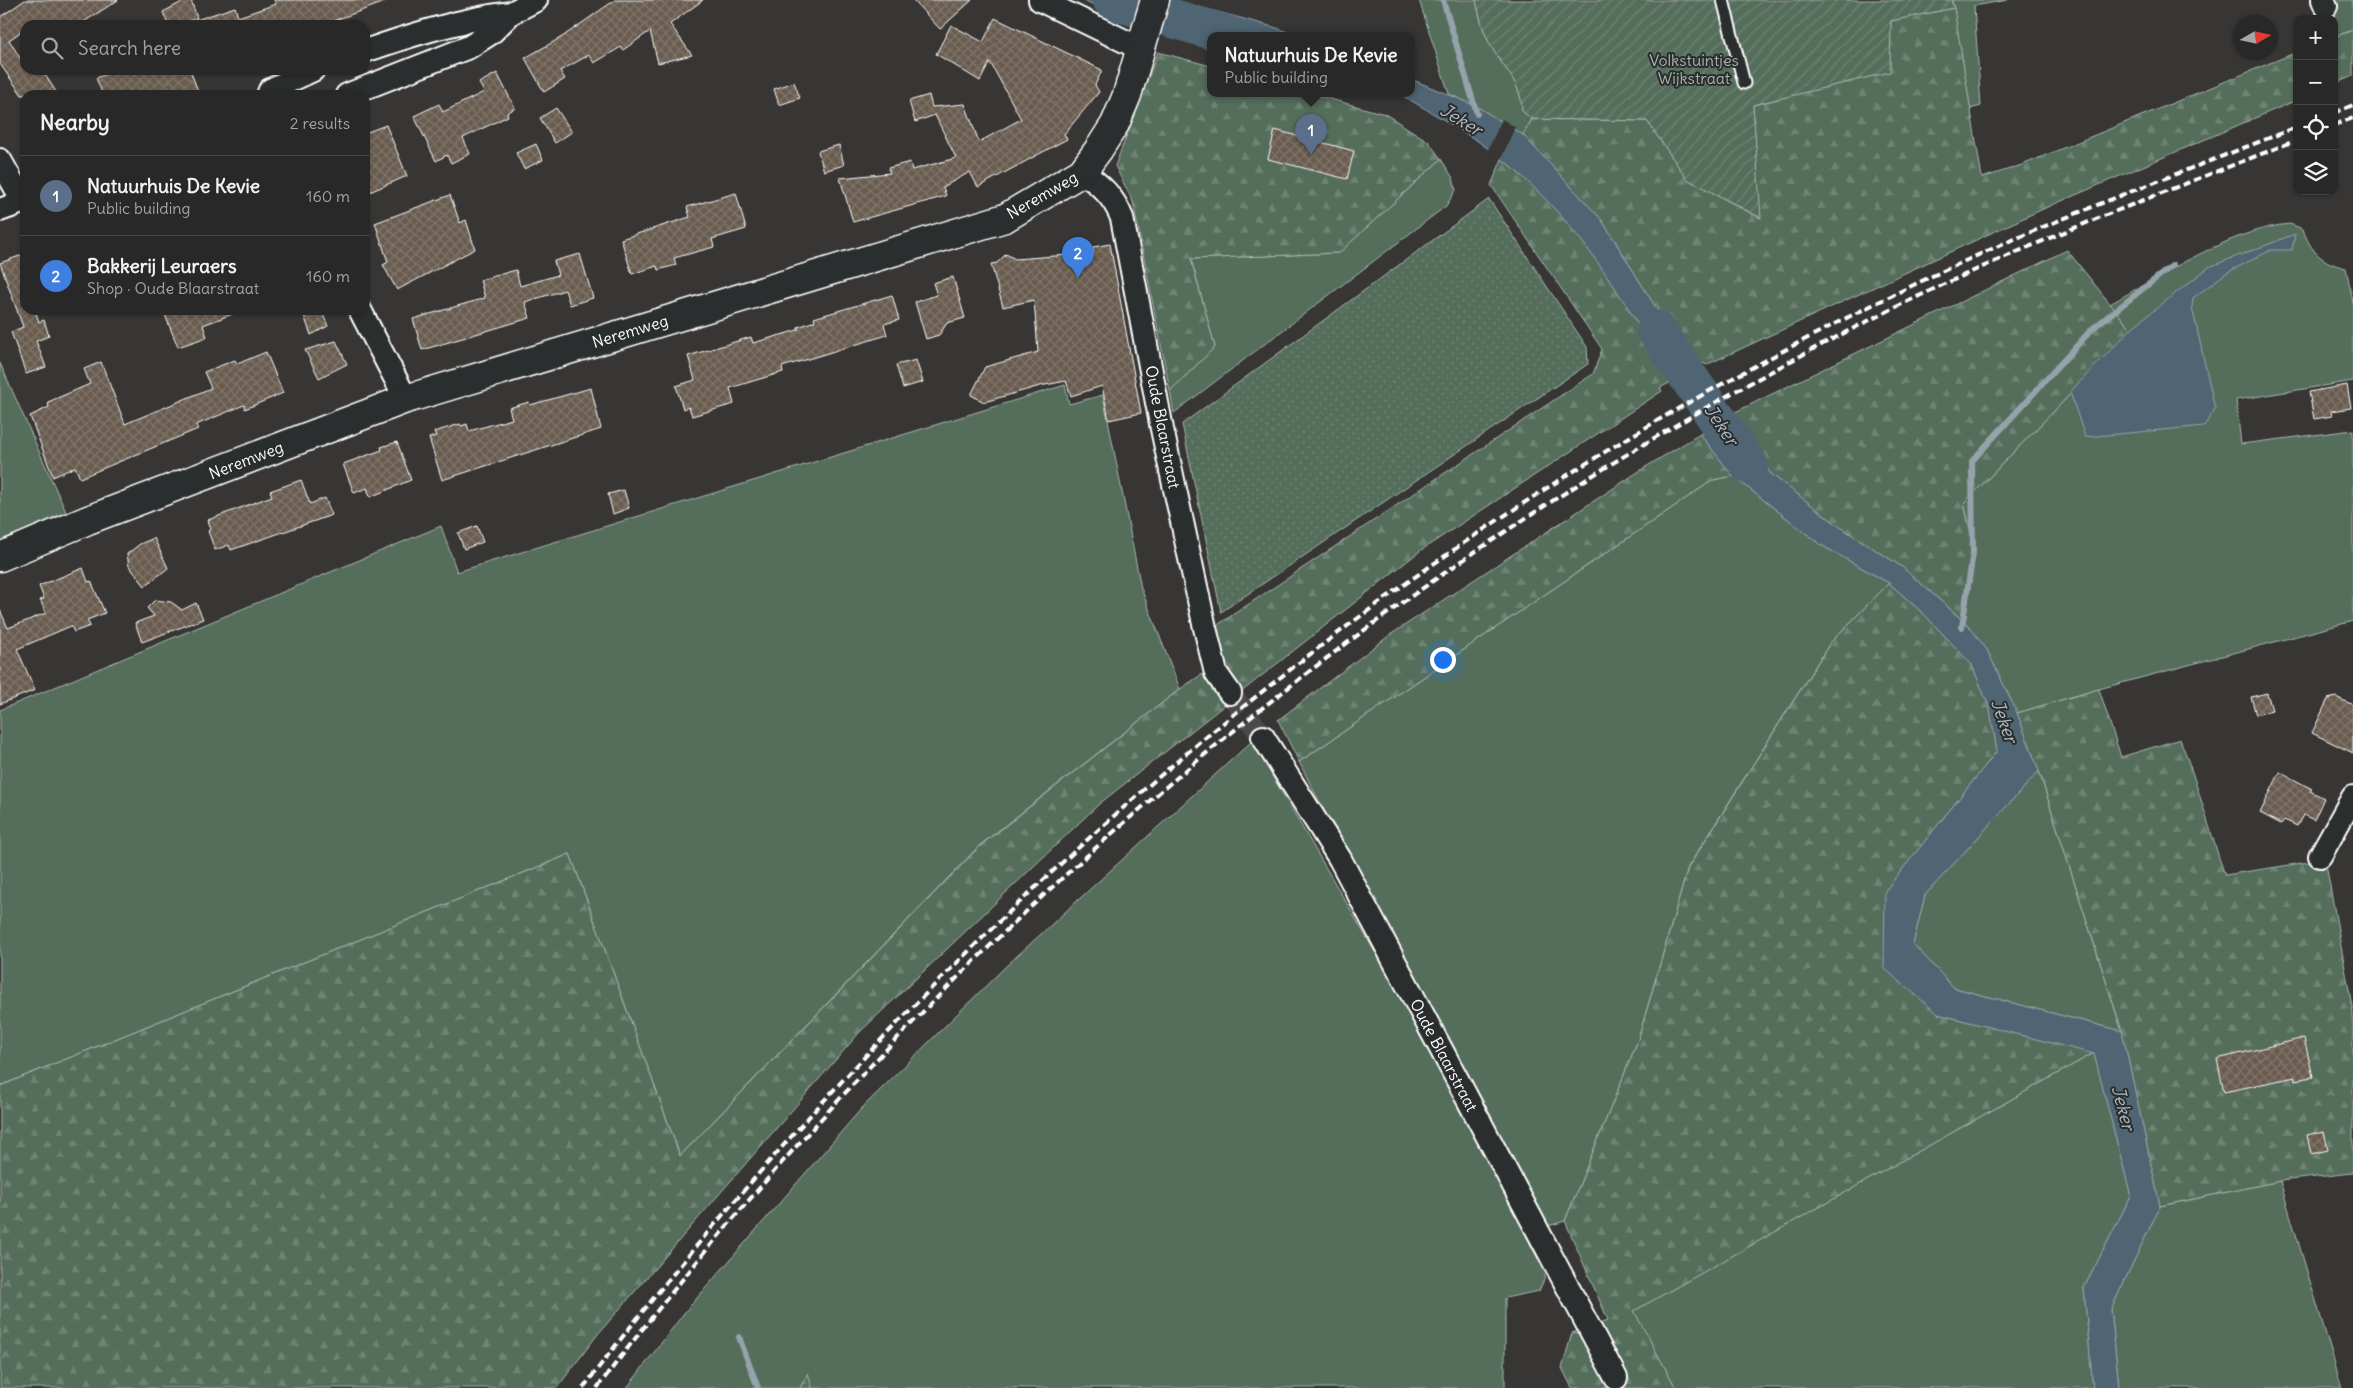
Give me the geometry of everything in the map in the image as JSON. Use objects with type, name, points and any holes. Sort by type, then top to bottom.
[{"type":"street","points":[[360,90],[469,47],[491,33],[511,13],[536,0]]},
{"type":"street","points":[[1040,0],[1144,40]]},
{"type":"street","name":"Neremweg","points":[[0,557],[88,520],[406,399],[1005,218],[1082,172],[1115,124],[1127,94],[1155,0]]},
{"type":"street","points":[[370,49],[427,30],[475,18],[511,13]]},
{"type":"street","points":[[270,90],[302,75]]},
{"type":"street","points":[[0,160],[20,194]]},
{"type":"street","name":"Oude Blaarstraat","points":[[1082,172],[1097,183],[1114,200],[1122,218],[1162,429],[1205,628],[1216,672],[1230,693]]},
{"type":"street","points":[[0,210],[20,202]]},
{"type":"street","points":[[363,315],[406,399]]},
{"type":"street","name":"Oude Blaarstraat","points":[[1263,737],[1340,859],[1616,1378]]},
{"type":"street","points":[[2320,856],[2353,797]]},
{"type":"lane","points":[[1723,0],[1744,83]]},
{"type":"green space","points":[[1419,0],[1476,0],[1482,25],[1489,42],[1516,85],[1522,111],[1532,119],[1523,135],[1476,106],[1449,94]]},
{"type":"green space","name":"Volkstuintjes Wijkstraat","points":[[1476,0],[1951,0],[1954,8],[1891,21],[1890,72],[1753,105],[1761,218],[1687,179],[1647,121],[1532,119],[1522,111],[1516,85],[1489,42],[1482,25]]},
{"type":"green space","points":[[1952,0],[2008,0],[1974,6],[1981,106],[1970,109]]},
{"type":"green space","points":[[2330,0],[2353,0],[2353,30],[2338,36],[2338,15],[2333,15]]},
{"type":"green space","points":[[1954,8],[1982,178],[2022,165],[2293,54],[2293,102],[2043,209],[1694,369],[1601,219],[1523,135],[1532,119],[1647,121],[1687,179],[1760,218],[1753,105],[1889,72],[1891,21]]},
{"type":"green space","points":[[2353,30],[2353,76],[2338,82],[2338,60],[2338,36]]},
{"type":"green space","points":[[1158,52],[1207,65],[1207,97],[1323,97],[1385,114],[1428,141],[1441,159],[1339,253],[1191,259],[1215,347],[1170,391],[1133,202],[1115,166]]},
{"type":"green space","points":[[1441,159],[1453,178],[1456,190],[1446,206],[1174,413],[1170,391],[1215,347],[1191,259],[1339,253]]},
{"type":"green space","points":[[1502,159],[1554,208],[1577,234],[1617,290],[1671,382],[1660,388],[1662,391],[1420,551],[1099,804],[859,1033],[598,1334],[557,1388],[0,1388],[0,1086],[570,854],[680,1156],[981,845],[1180,689],[1207,671],[1221,668],[1216,626],[1593,374],[1602,349],[1491,185]]},
{"type":"green space","points":[[1489,199],[1587,347],[1588,364],[1221,612],[1182,424]]},
{"type":"green space","points":[[2290,224],[2303,229],[2314,251],[2324,260],[2346,268],[2353,302],[2353,381],[2236,400],[2241,444],[2353,430],[2353,621],[2017,713],[1987,650],[1965,622],[1975,552],[1964,503],[2132,331],[2110,304],[2174,267],[2222,244],[2268,227]]},
{"type":"green space","points":[[2067,250],[2132,331],[1964,503],[1975,552],[1965,622],[1902,567],[1840,527],[1771,474],[1729,415]]},
{"type":"green space","points":[[0,363],[66,512],[0,541]]},
{"type":"green space","points":[[1065,385],[1069,404],[1103,395],[1141,588],[1180,689],[980,845],[680,1156],[570,854],[0,1086],[0,710],[441,526],[457,572]]},
{"type":"green space","points":[[1700,434],[1733,476],[1713,480],[1299,762],[1278,720],[1390,635],[1644,468]]},
{"type":"green space","points":[[1733,476],[1821,545],[1889,583],[1830,643],[1688,867],[1638,1040],[1565,1221],[1525,1233],[1546,1275],[1539,1291],[1505,1298],[1505,1388],[812,1388],[808,1374],[800,1388],[627,1388],[684,1313],[862,1108],[1005,967],[1252,741],[1375,952],[1393,945],[1299,762],[1713,480]]},
{"type":"green space","points":[[1889,583],[1925,615],[1972,665],[1990,709],[1997,751],[1885,891],[1938,1014],[2094,1053],[1634,1311],[1676,1388],[1572,1388],[1562,1368],[1572,1333],[1608,1320],[1565,1221],[1638,1040],[1688,868],[1830,643]]},
{"type":"green space","points":[[2099,689],[2121,757],[2180,739],[2225,875],[2309,862],[2326,864],[2353,1012],[2353,1173],[2280,1181],[2160,1206],[2122,1031],[2039,771],[2017,713]]},
{"type":"green space","points":[[2039,771],[2122,1031],[1954,988],[1913,944],[1925,895]]},
{"type":"green space","points":[[2094,1053],[2131,1196],[2084,1288],[2093,1388],[1676,1388],[1633,1311]]},
{"type":"green space","points":[[2280,1181],[2342,1388],[2119,1388],[2111,1309],[2160,1206]]},
{"type":"green space","points":[[808,1373],[812,1388],[800,1388]]},
{"type":"water","points":[[1084,0],[1138,0],[1131,25]]},
{"type":"water","points":[[1174,0],[1288,32],[1207,32],[1207,41],[1166,30]]},
{"type":"water","points":[[1415,81],[1476,106],[1523,135],[1601,219],[1694,369],[1671,382],[1623,299],[1567,223],[1523,177],[1464,132],[1405,97],[1415,97]]},
{"type":"water","points":[[2295,234],[2292,250],[2271,250],[2226,273],[2193,298],[2192,307],[2215,409],[2204,426],[2085,437],[2070,392],[2134,326],[2209,267]]},
{"type":"water","points":[[1729,415],[1771,474],[1840,527],[1902,567],[1969,626],[1987,650],[2017,713],[2039,771],[1925,895],[1913,944],[1954,988],[2122,1031],[2160,1206],[2111,1309],[2119,1388],[2093,1388],[2084,1288],[2131,1196],[2094,1054],[1938,1014],[1884,968],[1885,891],[1997,751],[1990,709],[1972,665],[1925,615],[1889,583],[1821,545],[1733,476],[1700,434]]},
{"type":"pier","points":[[1502,119],[1515,127],[1500,161],[1487,152]]},
{"type":"building","points":[[25,0],[118,0],[87,20],[20,20],[20,32],[9,40],[20,58],[20,75],[45,75],[55,90],[20,90],[20,92],[0,64],[0,17]]},
{"type":"building","points":[[186,0],[191,0],[197,18],[192,20],[166,20],[163,12]]},
{"type":"building","points":[[274,0],[384,0],[385,2],[336,20],[196,20],[235,7],[238,17],[276,4]]},
{"type":"building","points":[[615,0],[703,0],[670,24],[692,55],[658,63],[650,31],[623,50],[621,47],[594,63],[589,55],[560,71],[565,79],[544,92],[525,58],[562,37]]},
{"type":"building","points":[[913,0],[972,0],[940,29]]},
{"type":"building","points":[[995,18],[1102,70],[1095,85],[1099,92],[1064,134],[1067,139],[978,187],[970,172],[943,187],[946,196],[853,222],[840,178],[890,173],[888,168],[910,162],[912,170],[956,158],[935,115],[915,122],[909,101],[929,95],[932,107],[965,104],[979,142],[1021,119],[990,62],[980,81],[936,54],[951,25],[983,42]]},
{"type":"building","points":[[497,73],[515,108],[507,113],[508,116],[463,138],[470,154],[451,163],[447,155],[436,161],[414,116],[439,104],[443,112],[484,92],[479,83]]},
{"type":"building","points":[[104,75],[192,75],[198,90],[101,90],[96,78]]},
{"type":"building","points":[[794,82],[800,98],[779,105],[774,89]]},
{"type":"building","points":[[556,108],[572,132],[555,143],[540,118]]},
{"type":"building","points":[[386,125],[407,176],[370,192],[370,131]]},
{"type":"building","points":[[1275,130],[1354,151],[1347,179],[1268,159]]},
{"type":"building","points":[[536,144],[543,160],[524,169],[516,153]]},
{"type":"building","points":[[839,145],[844,165],[824,171],[818,151]]},
{"type":"building","points":[[736,193],[746,229],[712,239],[714,247],[674,258],[676,265],[658,270],[657,266],[632,274],[621,239],[690,217],[687,207]]},
{"type":"building","points":[[450,195],[460,223],[466,220],[475,249],[397,290],[383,265],[388,262],[375,223]]},
{"type":"building","points":[[1110,244],[1141,413],[1109,420],[1102,386],[1071,396],[1066,381],[1040,386],[984,402],[971,395],[985,367],[1038,352],[1034,300],[1003,307],[991,264],[997,263],[1006,254],[1015,259],[1094,253],[1093,247]]},
{"type":"building","points":[[580,254],[593,298],[570,305],[565,290],[525,302],[530,318],[422,350],[413,319],[485,298],[480,280],[516,270],[520,286],[558,275],[554,261]]},
{"type":"building","points":[[20,256],[20,315],[37,315],[39,322],[44,320],[49,336],[36,341],[46,367],[26,374],[11,332],[23,327],[0,263]]},
{"type":"building","points":[[953,277],[965,318],[947,323],[939,335],[926,339],[915,302],[937,295],[933,283]]},
{"type":"building","points":[[892,295],[899,320],[884,324],[887,335],[782,367],[783,372],[730,388],[734,404],[692,416],[689,407],[683,409],[676,386],[695,380],[688,356],[751,337],[753,343],[798,330],[798,327],[815,321],[814,318]]},
{"type":"building","points":[[165,315],[230,315],[203,325],[207,337],[178,347]]},
{"type":"building","points":[[304,315],[323,315],[328,326],[311,335]]},
{"type":"building","points":[[336,341],[347,364],[319,378],[305,350]]},
{"type":"building","points":[[266,352],[283,393],[245,409],[244,405],[196,425],[198,429],[80,478],[75,467],[53,477],[30,416],[49,407],[48,402],[90,384],[84,369],[101,362],[125,424],[211,388],[204,372],[235,360],[237,364]]},
{"type":"building","points":[[916,360],[923,382],[903,388],[896,365]]},
{"type":"building","points":[[2347,385],[2351,408],[2331,411],[2332,416],[2314,419],[2309,392]]},
{"type":"building","points":[[591,388],[601,429],[442,480],[429,438],[436,436],[434,432],[460,424],[461,426],[467,424],[469,431],[512,419],[509,408],[529,402],[530,405]]},
{"type":"building","points":[[397,442],[411,480],[370,497],[367,488],[354,493],[343,464],[382,450],[381,447]]},
{"type":"building","points":[[301,480],[310,504],[325,498],[332,515],[231,550],[229,545],[215,550],[208,531],[211,529],[208,520],[272,496],[270,491]]},
{"type":"building","points":[[624,490],[629,508],[613,514],[608,494]]},
{"type":"building","points":[[477,526],[483,542],[464,549],[458,533]]},
{"type":"building","points":[[154,538],[168,568],[145,586],[129,566],[127,554],[140,544]]},
{"type":"building","points":[[83,568],[88,582],[91,581],[105,613],[87,620],[90,626],[74,632],[71,626],[17,649],[35,690],[0,704],[0,610],[8,628],[46,613],[40,600],[44,599],[39,586]]},
{"type":"building","points":[[155,600],[171,602],[182,610],[196,603],[203,619],[142,642],[135,623],[154,616],[147,608]]},
{"type":"building","points":[[2267,693],[2272,710],[2256,715],[2251,697]]},
{"type":"building","points":[[2336,697],[2353,705],[2353,753],[2312,733],[2328,699]]},
{"type":"building","points":[[2280,772],[2312,789],[2310,791],[2324,798],[2314,820],[2303,815],[2297,826],[2284,820],[2281,824],[2260,813]]},
{"type":"building","points":[[2304,1038],[2313,1077],[2295,1080],[2295,1077],[2224,1092],[2217,1059]]},
{"type":"building","points":[[2324,1131],[2328,1150],[2311,1154],[2307,1135]]},
{"type":"waterway","name":"Jeker","points":[[1112,0],[1218,32]]},
{"type":"waterway","points":[[1443,0],[1477,114]]},
{"type":"waterway","points":[[1962,627],[1973,552],[1972,461],[2092,329],[2173,265]]},
{"type":"waterway","name":"Jeker","points":[[1656,330],[1749,465]]},
{"type":"waterway","points":[[739,1337],[758,1388]]},
{"type":"tunnel","points":[[1230,693],[1263,737]]},
{"type":"railway","points":[[2338,111],[2353,105]]},
{"type":"railway","points":[[2338,124],[2353,118]]},
{"type":"railway","points":[[583,1388],[661,1289],[742,1192],[899,1021],[1004,917],[1112,817],[1225,721],[1342,630],[1462,544],[1586,464],[1713,389],[1789,348],[1984,252],[2293,129]]},
{"type":"railway","points":[[597,1388],[730,1223],[872,1065],[1022,915],[1181,774],[1348,642],[1522,521],[1703,410],[1890,310],[2041,242],[2293,142]]},
{"type":"place","name":"Natuurhuis De Kevie","points":[[1311,155]]},
{"type":"place","name":"Bakkerij Leuraers","points":[[1078,278]]}]
